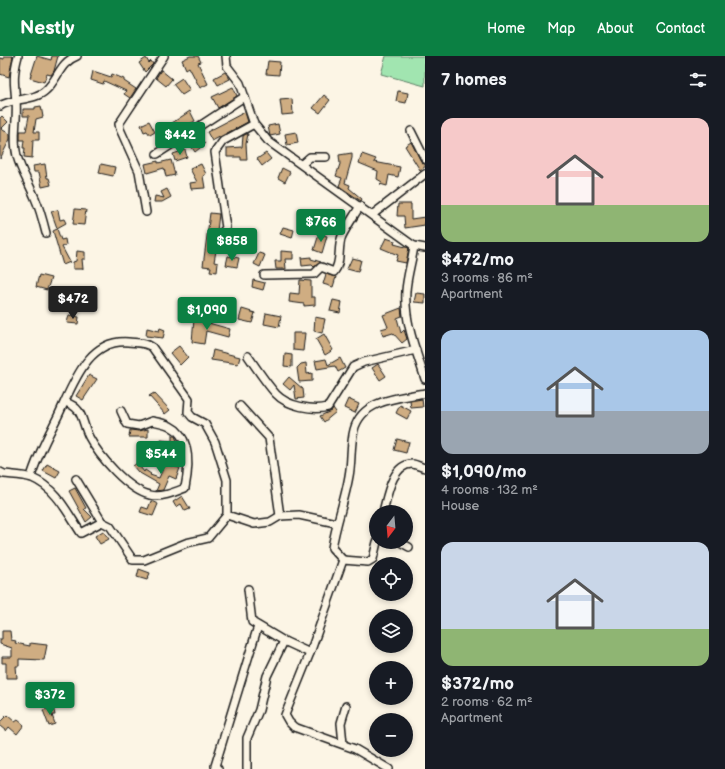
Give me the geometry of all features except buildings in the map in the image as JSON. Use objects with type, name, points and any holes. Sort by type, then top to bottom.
[{"type":"street","points":[[18,56],[14,70],[13,87],[16,102],[14,139],[17,156],[25,178],[35,197],[46,233]]},
{"type":"street","points":[[0,106],[16,102],[46,90],[62,66],[77,56]]},
{"type":"street","points":[[146,212],[139,172],[120,129],[120,124],[164,56]]},
{"type":"street","points":[[226,56],[227,66],[240,83],[254,124],[268,141],[414,246],[425,248]]},
{"type":"street","points":[[157,154],[244,98]]},
{"type":"street","points":[[218,237],[226,228],[215,152],[223,141],[254,124]]},
{"type":"street","points":[[411,131],[425,159]]},
{"type":"street","points":[[302,164],[310,157],[326,158]]},
{"type":"street","points":[[372,215],[425,174]]},
{"type":"street","points":[[264,275],[314,274],[321,267],[334,272],[339,266],[338,250],[342,236],[360,206]]},
{"type":"street","points":[[414,246],[406,290],[406,307],[408,323],[425,379]]},
{"type":"street","points":[[31,477],[35,463],[65,402],[71,386],[87,360],[108,344],[120,342],[147,344],[152,347],[188,399],[188,412],[192,417],[205,424],[215,442],[227,480],[227,515],[208,538],[186,542],[144,560],[133,560],[110,526],[102,522],[76,479]]},
{"type":"street","points":[[248,356],[277,395],[304,408],[321,409],[328,407],[353,367],[364,362],[416,350]]},
{"type":"street","points":[[375,549],[373,558],[368,562],[343,560],[332,548],[336,523],[349,476],[354,430],[364,411],[382,401],[425,393]]},
{"type":"street","points":[[65,402],[75,405],[80,411],[90,438],[109,464],[129,485],[150,496],[170,494],[185,488],[189,469],[184,440],[170,426],[152,420],[139,426],[127,424],[120,411]]},
{"type":"street","points":[[240,406],[269,438],[280,516]]},
{"type":"street","points":[[385,505],[392,479],[403,468],[412,464],[425,468]]},
{"type":"street","points":[[0,472],[4,474],[31,477],[49,487],[59,498],[81,533],[102,522]]},
{"type":"street","points":[[227,515],[254,524],[270,522],[280,516],[299,515],[336,523]]},
{"type":"street","points":[[343,560],[310,653],[285,715],[288,722],[294,727],[355,748],[389,769]]},
{"type":"street","points":[[248,589],[252,622],[284,641],[310,653]]},
{"type":"street","points":[[218,769],[215,766],[258,626]]},
{"type":"street","points":[[247,769],[247,738],[259,710],[267,676],[284,641]]},
{"type":"street","points":[[343,744],[341,723],[346,706]]},
{"type":"green space","points":[[386,56],[425,56],[425,86],[381,74]]}]
